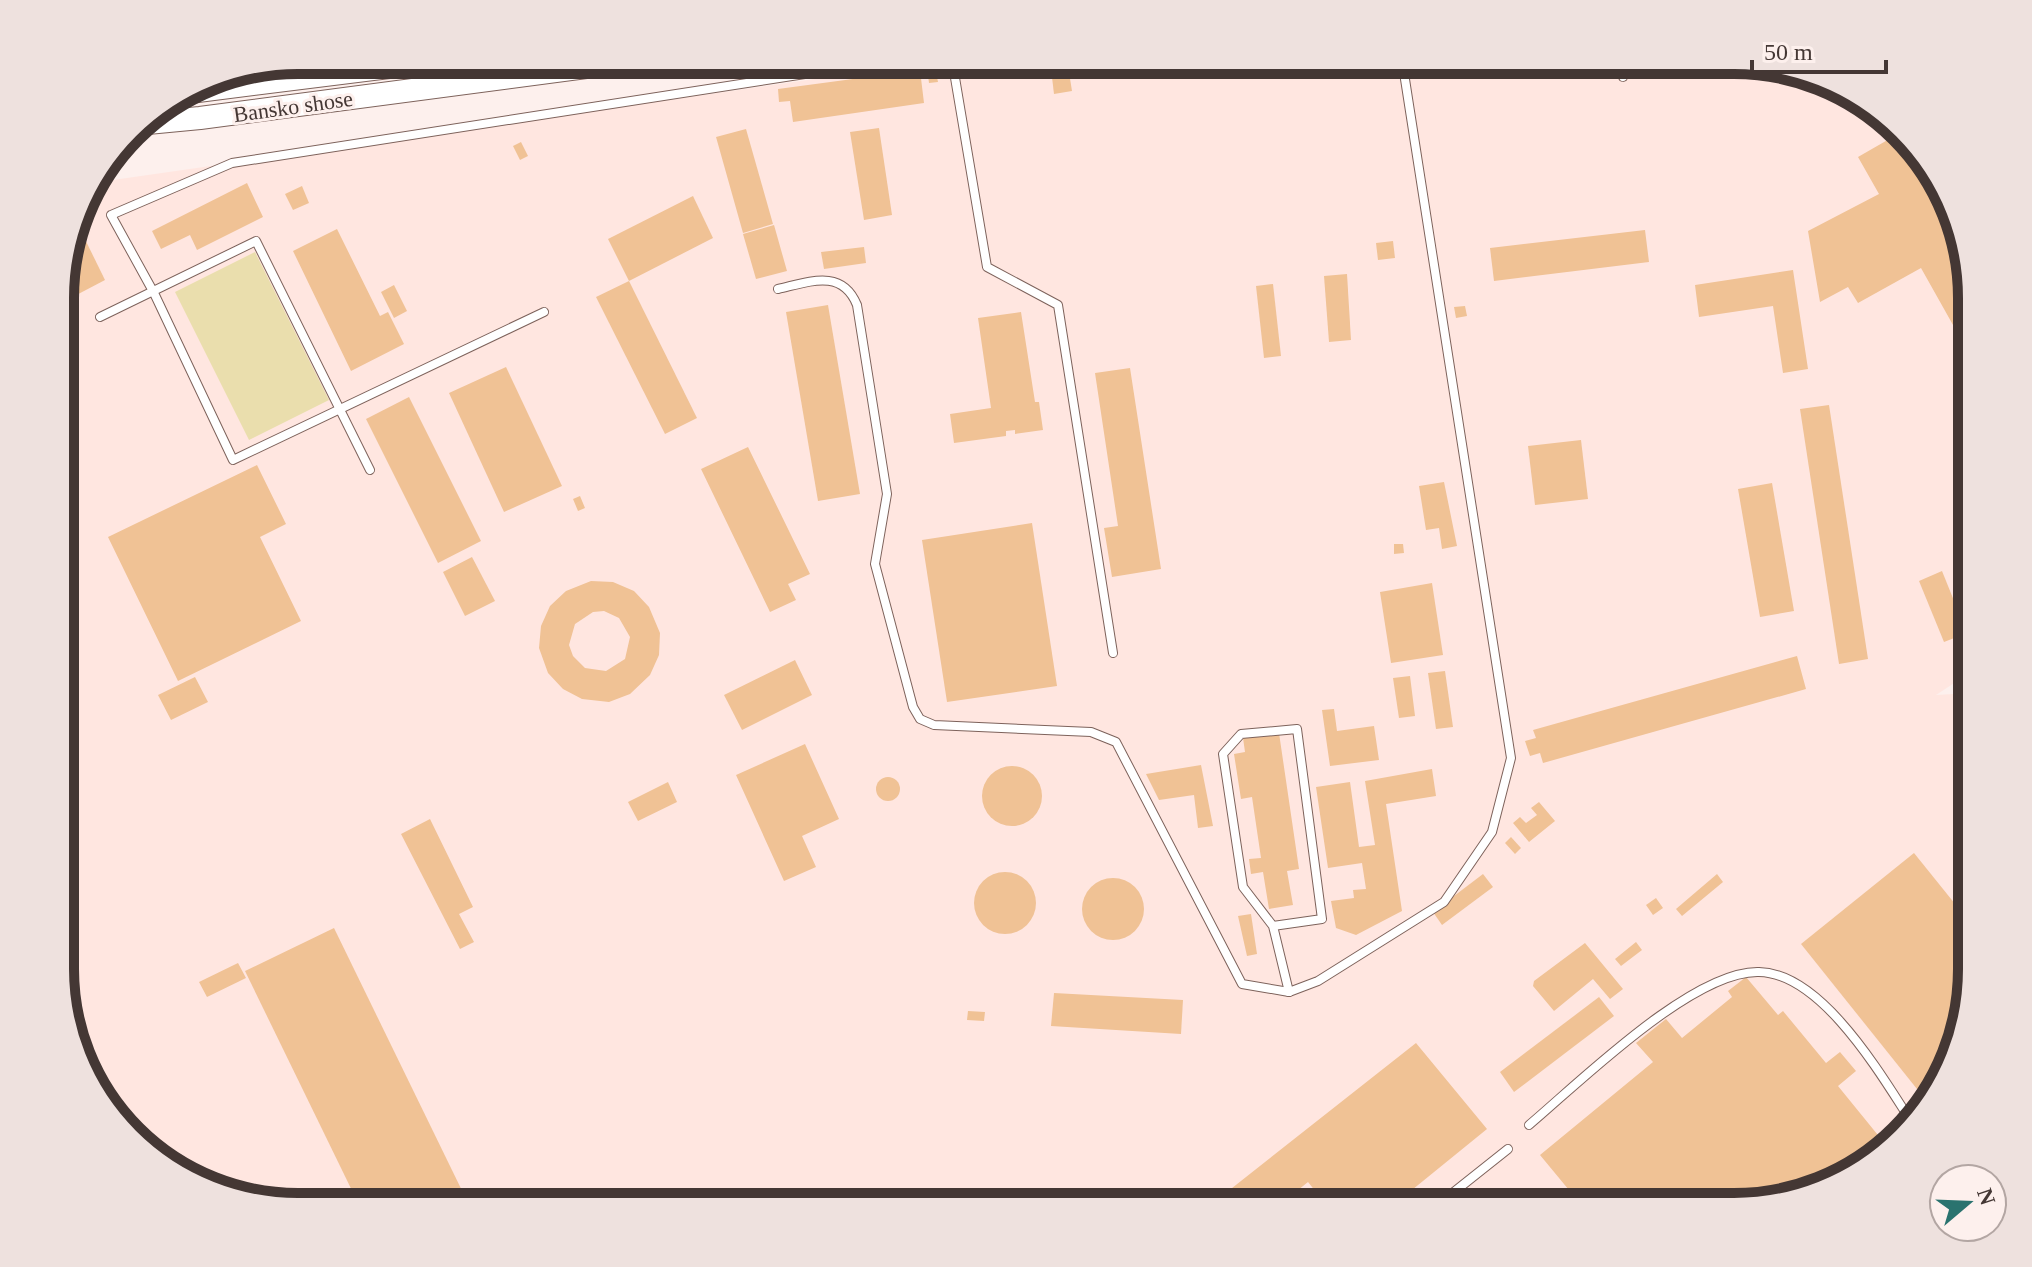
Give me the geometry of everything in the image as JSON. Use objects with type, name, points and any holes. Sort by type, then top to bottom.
[{"type":"main road","name":"Bansko shose","points":[[217,90],[337,74]]},
{"type":"main road","name":"Bansko shose","points":[[162,121],[529,74]]},
{"type":"lane","points":[[544,312],[233,460],[154,293],[111,215],[232,163],[805,74]]},
{"type":"lane","points":[[954,74],[987,267],[1058,305],[1113,653]]},
{"type":"lane","points":[[778,289],[827,279],[841,283],[851,292],[857,305],[887,494],[875,564],[913,707],[920,719],[934,725],[1091,732],[1116,742],[1242,984],[1289,992],[1318,981],[1444,902],[1492,832],[1511,758],[1404,74]]},
{"type":"lane","points":[[100,317],[256,241],[370,470]]},
{"type":"lane","points":[[1273,926],[1322,919],[1297,729],[1241,734],[1223,754],[1243,887],[1273,926],[1289,992]]},
{"type":"lane","points":[[1529,1125],[1644,1029],[1690,996],[1727,977],[1761,971],[1793,983],[1828,1009],[1862,1043],[1906,1112]]},
{"type":"lane","points":[[1453,1193],[1508,1149]]},
{"type":"shaded area","points":[[850,74],[1734,74],[1778,78],[1833,97],[1882,130],[1920,173],[1946,226],[1958,283],[1958,681],[1936,695],[1958,694],[1958,984],[1954,1013],[1935,1068],[1902,1117],[1859,1155],[1806,1181],[1749,1193],[298,1193],[240,1185],[199,1170],[150,1137],[120,1105],[97,1068],[86,1041],[76,998],[74,298],[82,240],[91,212],[107,181]]},
{"type":"shaded area","points":[[255,252],[329,400],[249,440],[175,292]]},
{"type":"building","points":[[890,74],[920,74],[924,103],[793,122],[790,101],[779,102],[778,89]]},
{"type":"building","points":[[928,74],[944,74],[937,77],[938,82],[929,83]]},
{"type":"building","points":[[1052,74],[1069,74],[1072,91],[1054,94]]},
{"type":"building","points":[[879,128],[892,215],[864,220],[850,132]]},
{"type":"building","points":[[746,129],[773,224],[743,233],[716,137]]},
{"type":"building","points":[[1890,138],[1928,186],[1946,226],[1954,254],[1958,283],[1958,334],[1921,268],[1858,303],[1848,287],[1820,302],[1808,231],[1879,194],[1858,157]]},
{"type":"building","points":[[521,142],[528,156],[520,160],[513,146]]},
{"type":"building","points":[[247,183],[263,217],[197,250],[190,235],[161,249],[152,231]]},
{"type":"building","points":[[302,186],[309,203],[293,210],[285,194]]},
{"type":"building","points":[[693,196],[713,238],[629,281],[608,239]]},
{"type":"building","points":[[774,225],[787,271],[756,279],[743,234]]},
{"type":"building","points":[[337,229],[380,316],[388,312],[404,344],[351,371],[293,251]]},
{"type":"building","points":[[1645,230],[1649,262],[1494,281],[1490,248]]},
{"type":"building","points":[[83,236],[105,280],[74,296]]},
{"type":"building","points":[[1393,241],[1395,258],[1378,260],[1376,243]]},
{"type":"building","points":[[864,247],[866,263],[824,269],[821,252]]},
{"type":"building","points":[[1793,270],[1808,369],[1783,373],[1773,306],[1699,317],[1695,285]]},
{"type":"building","points":[[1347,274],[1351,340],[1329,342],[1324,276]]},
{"type":"building","points":[[629,281],[697,418],[665,434],[596,297]]},
{"type":"building","points":[[1273,284],[1281,356],[1264,358],[1256,286]]},
{"type":"building","points":[[394,285],[407,311],[394,318],[381,292]]},
{"type":"building","points":[[828,305],[860,494],[818,501],[786,312]]},
{"type":"building","points":[[1465,306],[1467,316],[1456,318],[1454,307]]},
{"type":"building","points":[[1021,312],[1035,402],[1039,402],[1043,430],[1015,434],[1015,430],[1006,431],[1006,436],[954,443],[950,414],[991,408],[978,318]]},
{"type":"building","points":[[506,367],[562,486],[504,512],[449,393]]},
{"type":"building","points":[[1130,368],[1161,569],[1112,577],[1104,528],[1118,526],[1095,373]]},
{"type":"building","points":[[409,397],[481,541],[438,563],[366,419]]},
{"type":"building","points":[[1829,405],[1868,659],[1839,664],[1800,409]]},
{"type":"building","points":[[1581,440],[1588,499],[1535,505],[1528,446]]},
{"type":"building","points":[[748,447],[810,574],[788,584],[796,600],[770,612],[701,469]]},
{"type":"building","points":[[257,465],[286,524],[260,537],[301,621],[178,681],[108,537]]},
{"type":"building","points":[[1444,482],[1457,546],[1442,549],[1439,528],[1426,530],[1419,486]]},
{"type":"building","points":[[1772,483],[1794,611],[1760,617],[1738,489]]},
{"type":"building","points":[[580,496],[585,508],[578,511],[573,499]]},
{"type":"building","points":[[1032,523],[1057,686],[947,702],[922,540]]},
{"type":"building","points":[[1394,544],[1403,544],[1404,553],[1394,554]]},
{"type":"building","points":[[472,557],[495,601],[465,616],[443,572]]},
{"type":"building","points":[[1942,571],[1958,611],[1958,637],[1944,642],[1919,581]]},
{"type":"building","points":[[591,581],[613,582],[634,591],[649,607],[660,633],[659,655],[650,675],[630,694],[609,702],[582,699],[563,689],[548,673],[539,648],[541,626],[550,606],[566,591]],"holes":[[[604,611],[619,618],[630,637],[625,659],[606,671],[585,668],[573,656],[569,645],[575,624],[593,612]]]},
{"type":"building","points":[[1432,583],[1443,655],[1391,663],[1380,592]]},
{"type":"building","points":[[1797,656],[1806,689],[1543,763],[1540,753],[1530,756],[1525,741],[1536,738],[1533,730]]},
{"type":"building","points":[[795,660],[812,695],[742,730],[724,695]]},
{"type":"building","points":[[1445,671],[1453,727],[1436,729],[1428,673]]},
{"type":"building","points":[[1410,676],[1415,716],[1399,718],[1393,678]]},
{"type":"building","points":[[195,677],[208,702],[171,720],[158,695]]},
{"type":"building","points":[[1334,709],[1337,731],[1374,726],[1379,760],[1330,766],[1322,710]]},
{"type":"building","points":[[74,710],[78,719],[74,728]]},
{"type":"building","points":[[1279,733],[1299,869],[1287,871],[1293,905],[1269,909],[1263,872],[1251,874],[1249,859],[1261,858],[1252,797],[1241,799],[1234,754],[1245,752],[1243,738]]},
{"type":"building","points":[[805,744],[839,819],[802,836],[816,867],[784,881],[736,775]]},
{"type":"building","points":[[1201,765],[1213,826],[1198,828],[1194,795],[1159,800],[1146,774]]},
{"type":"building","points":[[1012,766],[1023,768],[1033,775],[1040,785],[1040,807],[1033,817],[1023,824],[1012,826],[1001,824],[991,817],[984,807],[982,796],[984,785],[991,775],[1001,768]]},
{"type":"building","points":[[1432,769],[1436,796],[1386,804],[1402,911],[1356,935],[1336,928],[1331,901],[1354,898],[1353,890],[1366,889],[1362,863],[1328,868],[1316,787],[1350,782],[1359,847],[1375,845],[1365,781]]},
{"type":"building","points":[[888,777],[897,780],[900,789],[897,798],[888,801],[879,798],[876,789],[879,780]]},
{"type":"building","points":[[668,782],[677,802],[638,821],[628,802]]},
{"type":"building","points":[[1539,802],[1555,821],[1529,842],[1513,823],[1520,817],[1526,823],[1537,815],[1531,808]]},
{"type":"building","points":[[430,819],[473,907],[459,914],[474,942],[460,949],[401,834]]},
{"type":"building","points":[[1511,837],[1521,848],[1515,854],[1505,843]]},
{"type":"building","points":[[1914,853],[1958,908],[1958,984],[1954,1013],[1935,1068],[1920,1093],[1801,944]]},
{"type":"building","points":[[1005,872],[1017,874],[1027,881],[1034,891],[1034,915],[1027,925],[1017,932],[1005,934],[993,932],[983,925],[976,915],[974,903],[976,891],[983,881],[993,874]]},
{"type":"building","points":[[1483,874],[1493,887],[1442,925],[1433,912]]},
{"type":"building","points":[[1717,874],[1723,882],[1682,916],[1676,909]]},
{"type":"building","points":[[1107,878],[1119,878],[1135,887],[1142,897],[1142,921],[1135,931],[1119,940],[1107,940],[1087,926],[1082,915],[1082,903],[1096,883]]},
{"type":"building","points":[[1656,898],[1663,908],[1653,915],[1646,905]]},
{"type":"building","points":[[1251,914],[1257,954],[1247,956],[1238,916]]},
{"type":"building","points":[[334,928],[463,1193],[353,1193],[245,971]]},
{"type":"building","points":[[1636,942],[1642,950],[1621,966],[1615,959]]},
{"type":"building","points":[[1585,943],[1623,989],[1610,999],[1593,979],[1554,1011],[1533,986],[1534,981]]},
{"type":"building","points":[[238,963],[246,978],[207,997],[199,982]]},
{"type":"building","points":[[1746,977],[1778,1015],[1783,1011],[1826,1063],[1840,1052],[1856,1071],[1838,1086],[1880,1138],[1833,1170],[1778,1189],[1749,1193],[1571,1193],[1540,1155],[1653,1062],[1636,1043],[1666,1019],[1682,1038],[1732,997],[1728,991]]},
{"type":"building","points":[[1054,993],[1183,1000],[1181,1034],[1051,1026]]},
{"type":"building","points":[[1599,997],[1614,1016],[1514,1092],[1500,1072]]},
{"type":"building","points":[[968,1011],[985,1012],[984,1021],[967,1020]]},
{"type":"building","points":[[1416,1043],[1487,1129],[1408,1193],[1317,1193],[1308,1182],[1294,1193],[1226,1193]]}]
